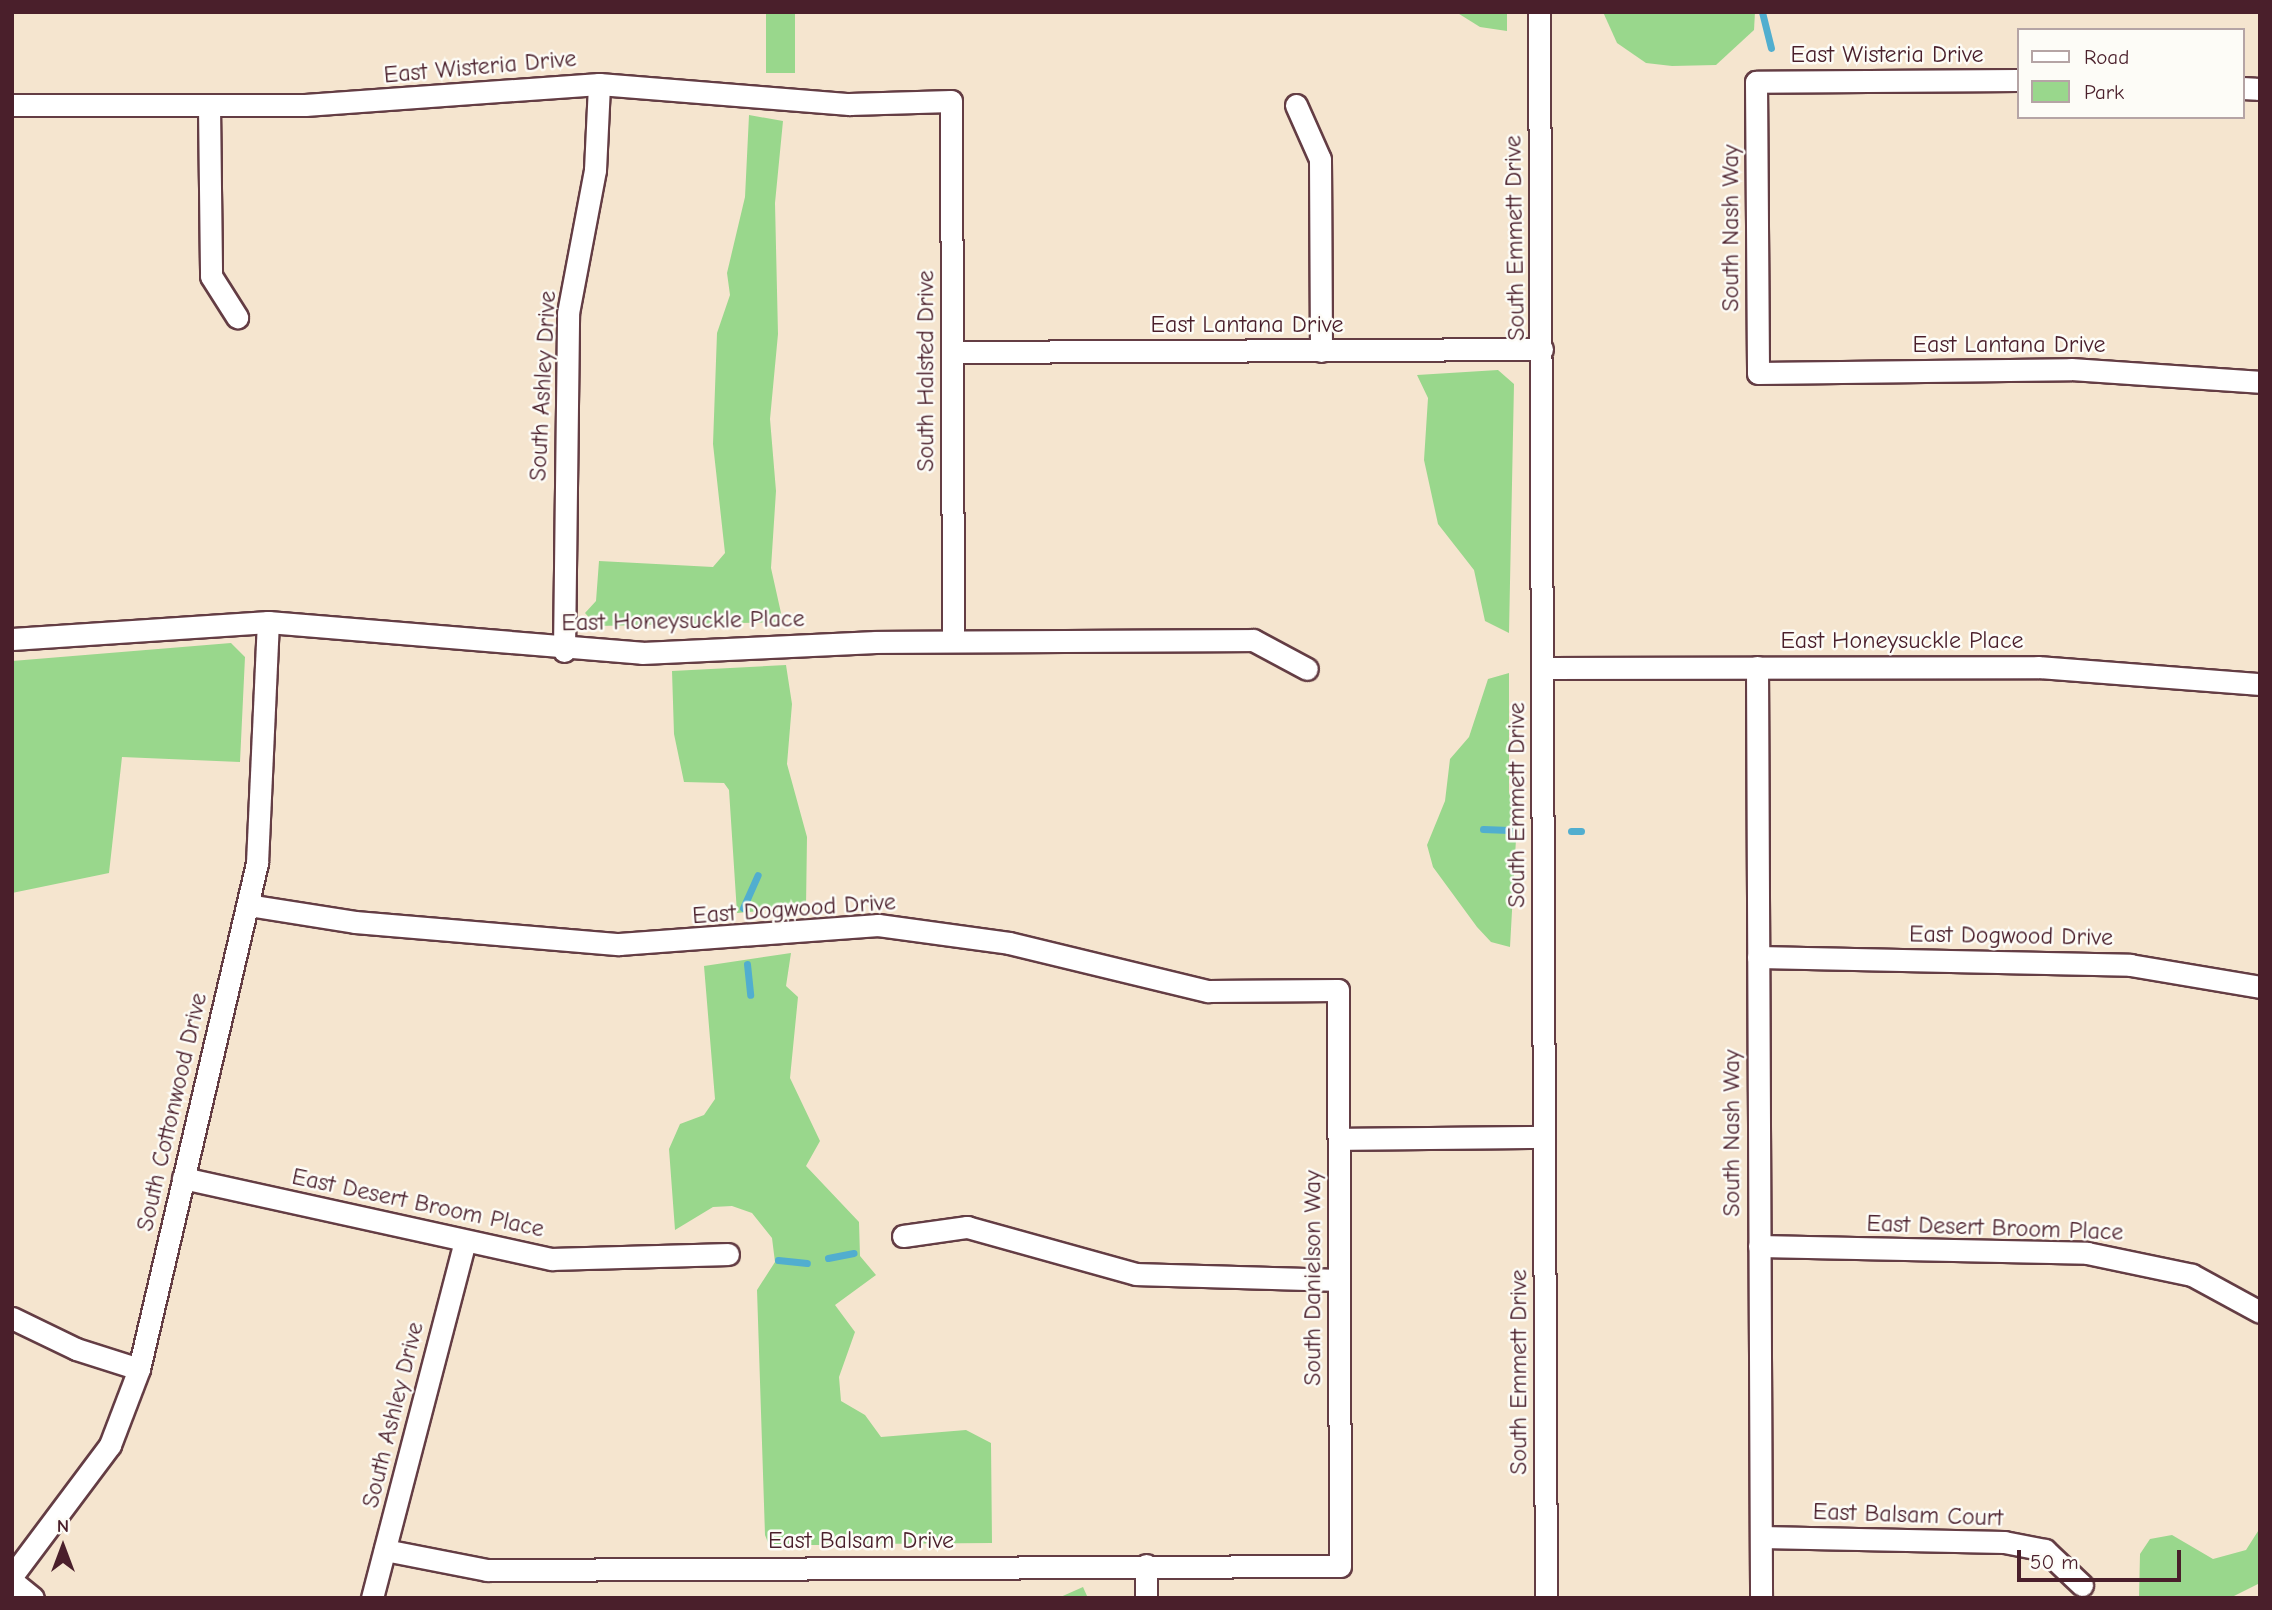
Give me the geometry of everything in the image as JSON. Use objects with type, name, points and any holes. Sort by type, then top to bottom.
[{"type":"street","name":"South Emmett Drive","points":[[1539,12],[1545,1598]]},
{"type":"street","name":"East Wisteria Drive","points":[[1756,82],[2016,80]]},
{"type":"street","name":"South Nash Way","points":[[1756,82],[1758,373]]},
{"type":"street","name":"East Wisteria Drive","points":[[12,105],[209,106],[370,102],[599,85],[849,104],[951,101]]},
{"type":"street","name":"South Ashley Drive","points":[[564,650],[568,313],[595,170],[599,85]]},
{"type":"street","name":"South Halsted Drive","points":[[951,101],[953,641]]},
{"type":"street","points":[[1296,105],[1320,159],[1321,351]]},
{"type":"street","points":[[209,106],[211,276],[237,317]]},
{"type":"street","name":"East Lantana Drive","points":[[952,352],[1542,349]]},
{"type":"street","name":"East Lantana Drive","points":[[1758,373],[2071,369],[2260,382]]},
{"type":"street","name":"East Honeysuckle Place","points":[[12,639],[268,622],[564,650],[953,641],[1253,640],[1307,669]]},
{"type":"street","name":"South Cottonwood Drive","points":[[12,1579],[110,1445],[139,1369],[248,905],[261,827],[268,622]]},
{"type":"street","name":"South Nash Way","points":[[1758,667],[1761,1598]]},
{"type":"street","name":"East Honeysuckle Place","points":[[1543,668],[2038,667],[2260,684]]},
{"type":"street","name":"East Dogwood Drive","points":[[248,905],[355,922],[619,944],[892,926],[997,941],[1208,991],[1338,990]]},
{"type":"street","name":"East Dogwood Drive","points":[[1758,957],[2130,965],[2260,987]]},
{"type":"street","name":"South Danielson Way","points":[[1338,990],[1340,1566]]},
{"type":"street","points":[[1339,1139],[1544,1137]]},
{"type":"street","name":"East Desert Broom Place","points":[[183,1178],[464,1244],[552,1259],[728,1254]]},
{"type":"street","points":[[903,1236],[967,1227],[1136,1274],[1339,1280]]},
{"type":"street","name":"South Ashley Drive","points":[[372,1598],[464,1244]]},
{"type":"street","name":"East Desert Broom Place","points":[[1759,1246],[2087,1253],[2142,1260],[2192,1275],[2260,1312]]},
{"type":"street","points":[[12,1318],[76,1349],[139,1369]]},
{"type":"street","name":"East Balsam Court","points":[[1760,1537],[2004,1542],[2045,1550],[2082,1585]]},
{"type":"street","name":"East Balsam Drive","points":[[385,1550],[487,1570],[1340,1566]]},
{"type":"street","points":[[1146,1565],[1146,1598]]},
{"type":"street","points":[[12,1579],[33,1598]]},
{"type":"green space","points":[[766,12],[795,12],[795,73],[766,73]]},
{"type":"green space","points":[[1456,12],[1507,12],[1507,31],[1480,27]]},
{"type":"green space","points":[[1603,12],[1755,12],[1754,30],[1716,65],[1672,66],[1646,63],[1617,43]]},
{"type":"green space","points":[[749,115],[783,121],[775,203],[778,334],[770,419],[776,491],[771,568],[783,622],[597,626],[585,613],[596,601],[599,561],[713,567],[725,553],[713,444],[717,333],[730,295],[727,273],[745,197]]},
{"type":"green space","points":[[1498,370],[1514,384],[1509,633],[1485,621],[1474,570],[1438,524],[1424,460],[1428,398],[1417,375]]},
{"type":"green space","points":[[231,643],[245,657],[240,762],[122,757],[109,873],[12,893],[12,661]]},
{"type":"green space","points":[[786,665],[792,704],[787,764],[807,837],[806,907],[737,913],[729,790],[724,783],[684,782],[674,734],[672,671]]},
{"type":"green space","points":[[1509,673],[1509,792],[1517,821],[1510,947],[1491,942],[1477,927],[1433,867],[1427,845],[1445,801],[1450,759],[1469,737],[1488,679]]},
{"type":"green space","points":[[791,953],[786,986],[798,997],[790,1078],[820,1141],[806,1166],[859,1222],[860,1256],[876,1275],[835,1305],[855,1332],[839,1377],[841,1401],[865,1415],[881,1437],[966,1430],[991,1443],[992,1543],[864,1544],[849,1537],[834,1545],[769,1545],[765,1535],[757,1290],[775,1262],[772,1238],[752,1213],[732,1206],[713,1207],[675,1230],[669,1149],[680,1124],[704,1115],[715,1099],[704,966]]},
{"type":"green space","points":[[2260,1528],[2260,1583],[2230,1598],[2139,1598],[2140,1554],[2150,1539],[2172,1535],[2213,1559],[2246,1550]]},
{"type":"green space","points":[[1083,1587],[1088,1598],[1058,1598]]},
{"type":"waterway","points":[[1762,12],[1771,48]]},
{"type":"waterway","points":[[1483,829],[1509,830]]},
{"type":"waterway","points":[[1571,831],[1581,831]]},
{"type":"waterway","points":[[743,908],[758,875]]},
{"type":"waterway","points":[[747,964],[750,995]]},
{"type":"waterway","points":[[828,1258],[854,1253]]},
{"type":"waterway","points":[[778,1260],[807,1263]]}]
